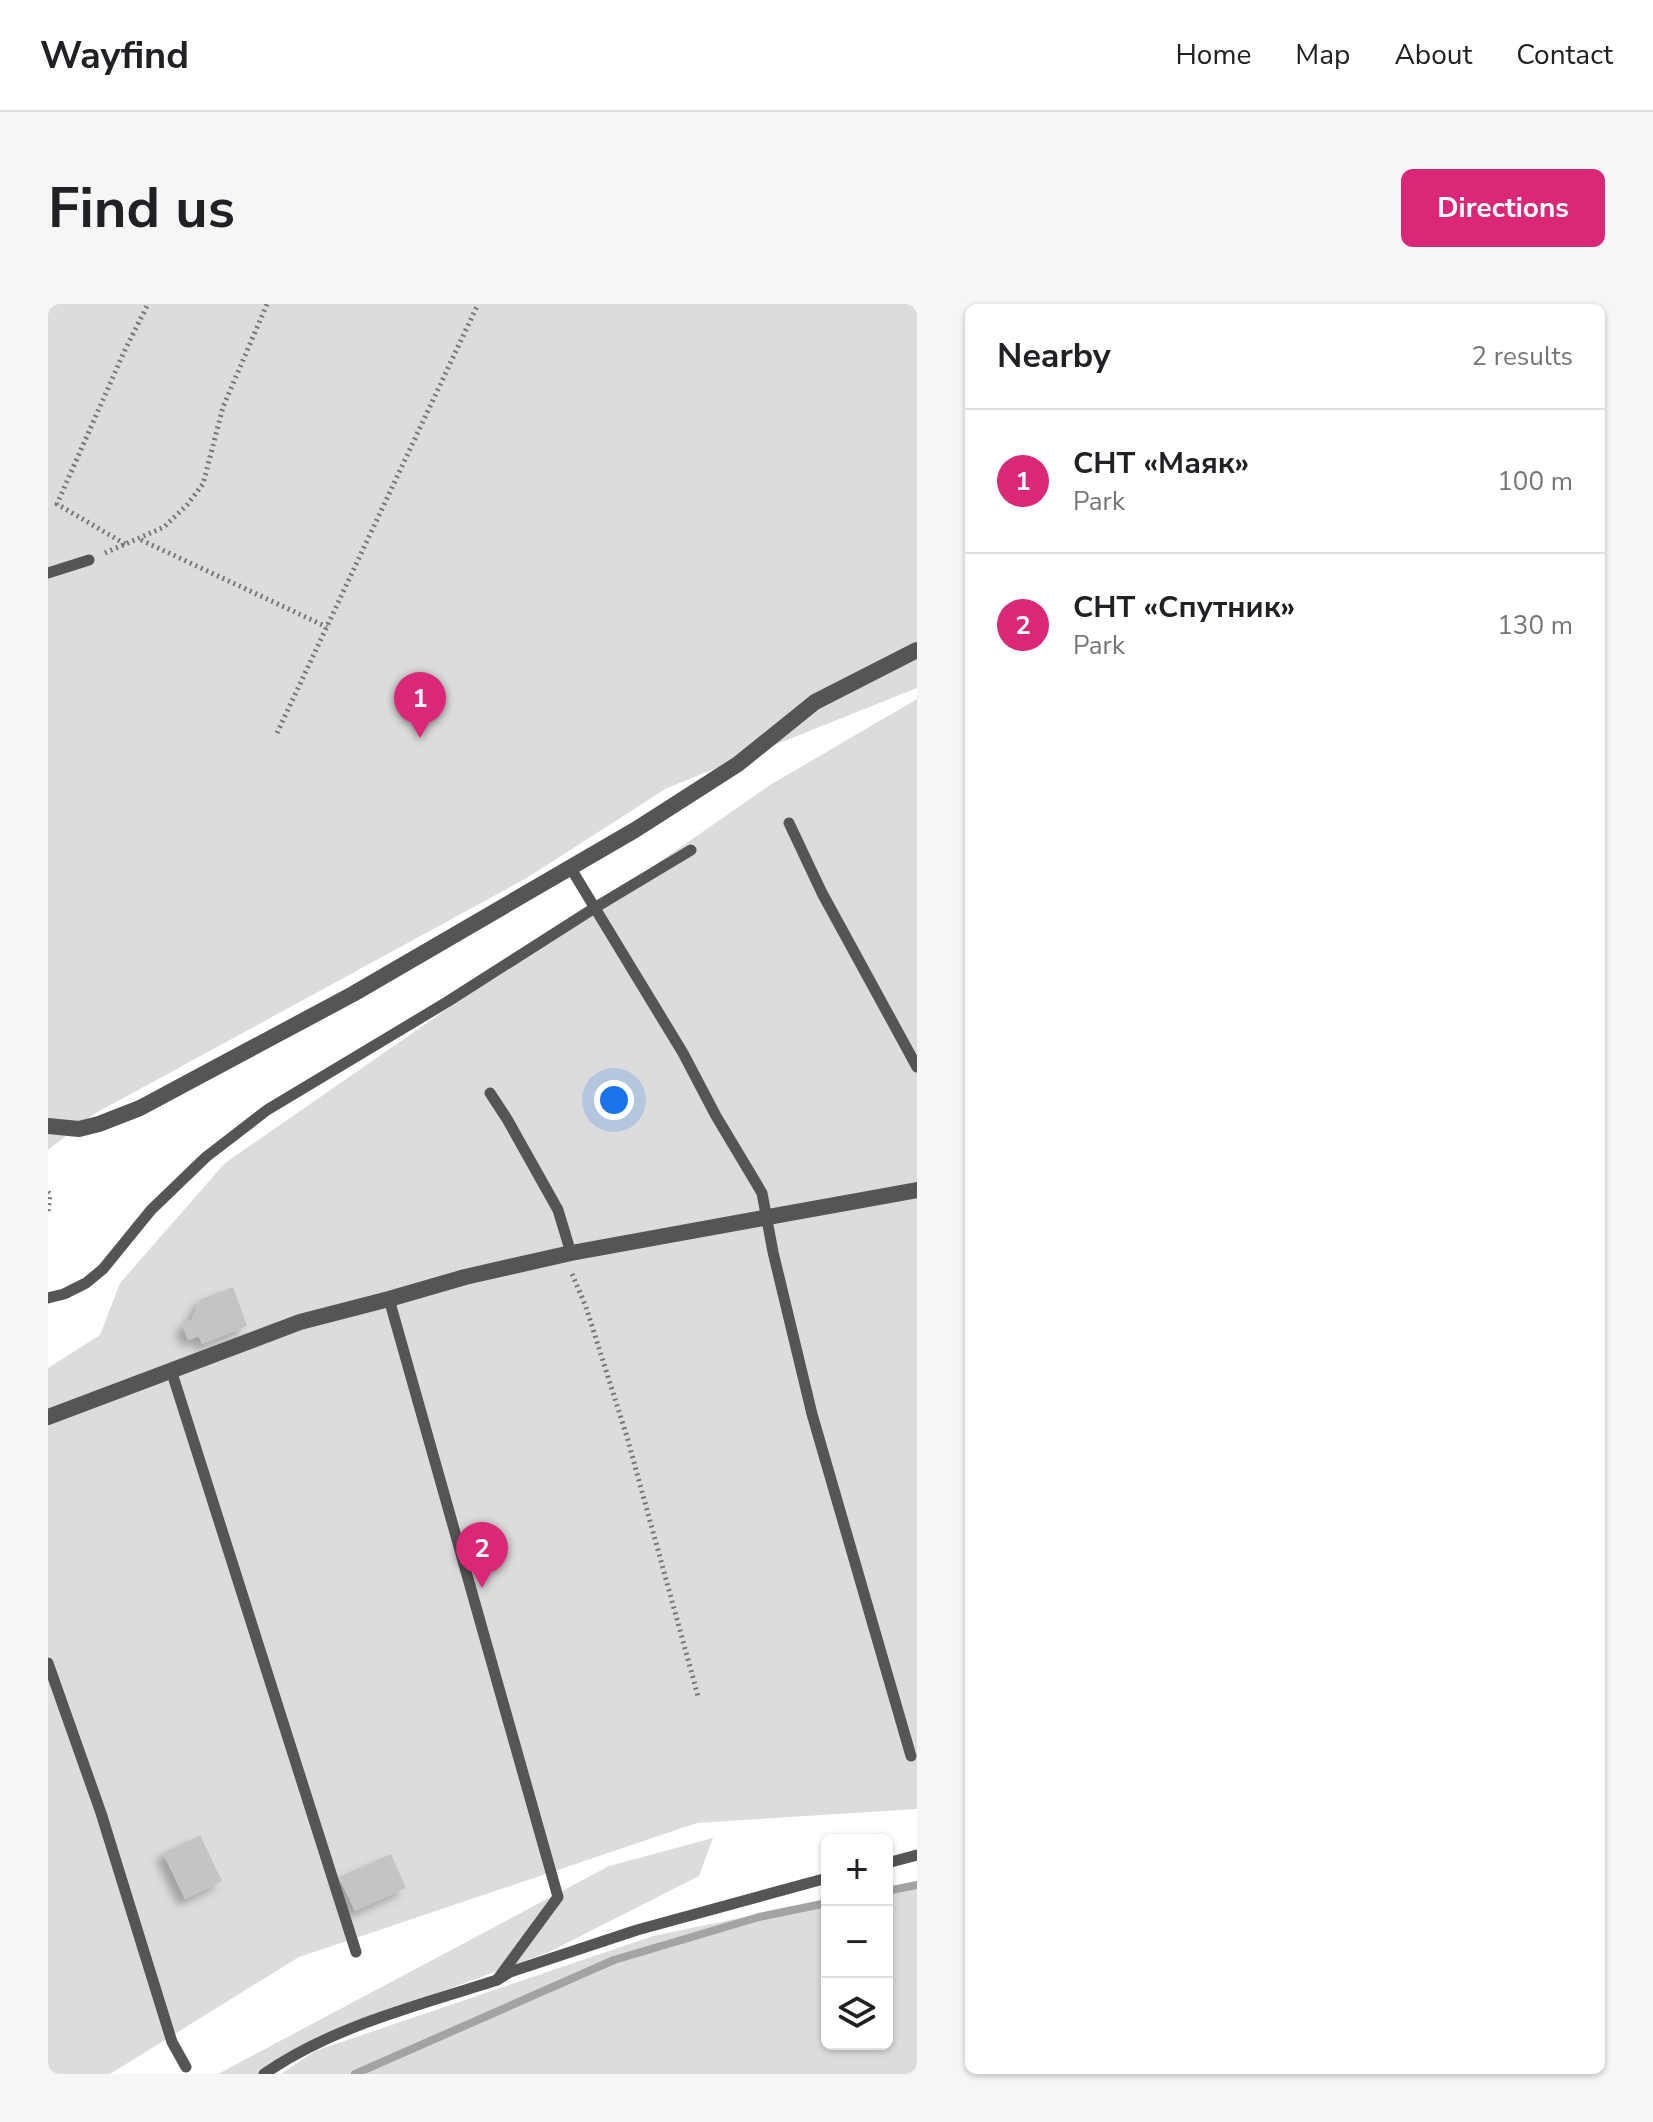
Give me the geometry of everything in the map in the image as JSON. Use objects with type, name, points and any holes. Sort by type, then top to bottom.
[{"type":"street","points":[[48,1126],[79,1129],[140,1108],[353,994],[635,830],[738,764],[815,702],[917,650]]},
{"type":"street","points":[[48,1417],[300,1322],[465,1277],[568,1254],[917,1190]]},
{"type":"lane","points":[[48,573],[89,560]]},
{"type":"lane","points":[[789,823],[822,893],[917,1067]]},
{"type":"lane","points":[[48,1298],[86,1283],[103,1269],[151,1210],[206,1157],[267,1110],[691,850]]},
{"type":"lane","points":[[570,867],[683,1053],[762,1193],[812,1414],[911,1756]]},
{"type":"lane","points":[[490,1093],[558,1210],[568,1254]]},
{"type":"lane","points":[[389,1299],[558,1897],[497,1980]]},
{"type":"lane","points":[[171,1370],[356,1952]]},
{"type":"lane","points":[[48,1663],[101,1813],[172,2042],[186,2067]]},
{"type":"lane","points":[[893,1861],[917,1855]]},
{"type":"lane","points":[[264,2074],[316,2043],[367,2022],[497,1980],[510,1972],[637,1930],[821,1880]]},
{"type":"path","points":[[126,545],[57,504],[148,304]]},
{"type":"path","points":[[89,560],[164,527],[203,484],[223,407],[267,304]]},
{"type":"path","points":[[277,733],[478,304]]},
{"type":"path","points":[[140,539],[327,627]]},
{"type":"path","points":[[48,1192],[48,1212]]},
{"type":"path","points":[[568,1254],[627,1437],[698,1696]]},
{"type":"shaded area","points":[[48,304],[917,304],[917,688],[667,788],[525,879],[94,1114],[48,1150]]},
{"type":"shaded area","points":[[917,699],[917,1809],[697,1823],[299,1957],[110,2074],[48,2074],[48,1368],[100,1335],[120,1283],[225,1163],[770,785]]},
{"type":"shaded area","points":[[713,1838],[699,1876],[549,1952],[359,2022],[262,2074],[218,2074],[609,1866]]},
{"type":"shaded area","points":[[917,1882],[917,2074],[281,2074],[315,2051],[653,1936],[821,1901],[821,2050],[893,2050],[893,1887]]},
{"type":"building","points":[[233,1287],[247,1326],[202,1344],[199,1336],[188,1340],[182,1324],[191,1320],[201,1299]]},
{"type":"building","points":[[200,1835],[222,1881],[185,1899],[163,1853]]},
{"type":"building","points":[[391,1854],[406,1888],[355,1911],[339,1877]]},
{"type":"waterway","points":[[893,1890],[917,1885]]},
{"type":"waterway","points":[[355,2074],[614,1960],[759,1917],[821,1904]]},
{"type":"place","name":"СНТ «Маяк»","points":[[420,738]]},
{"type":"place","name":"СНТ «Спутник»","points":[[482,1588]]}]
